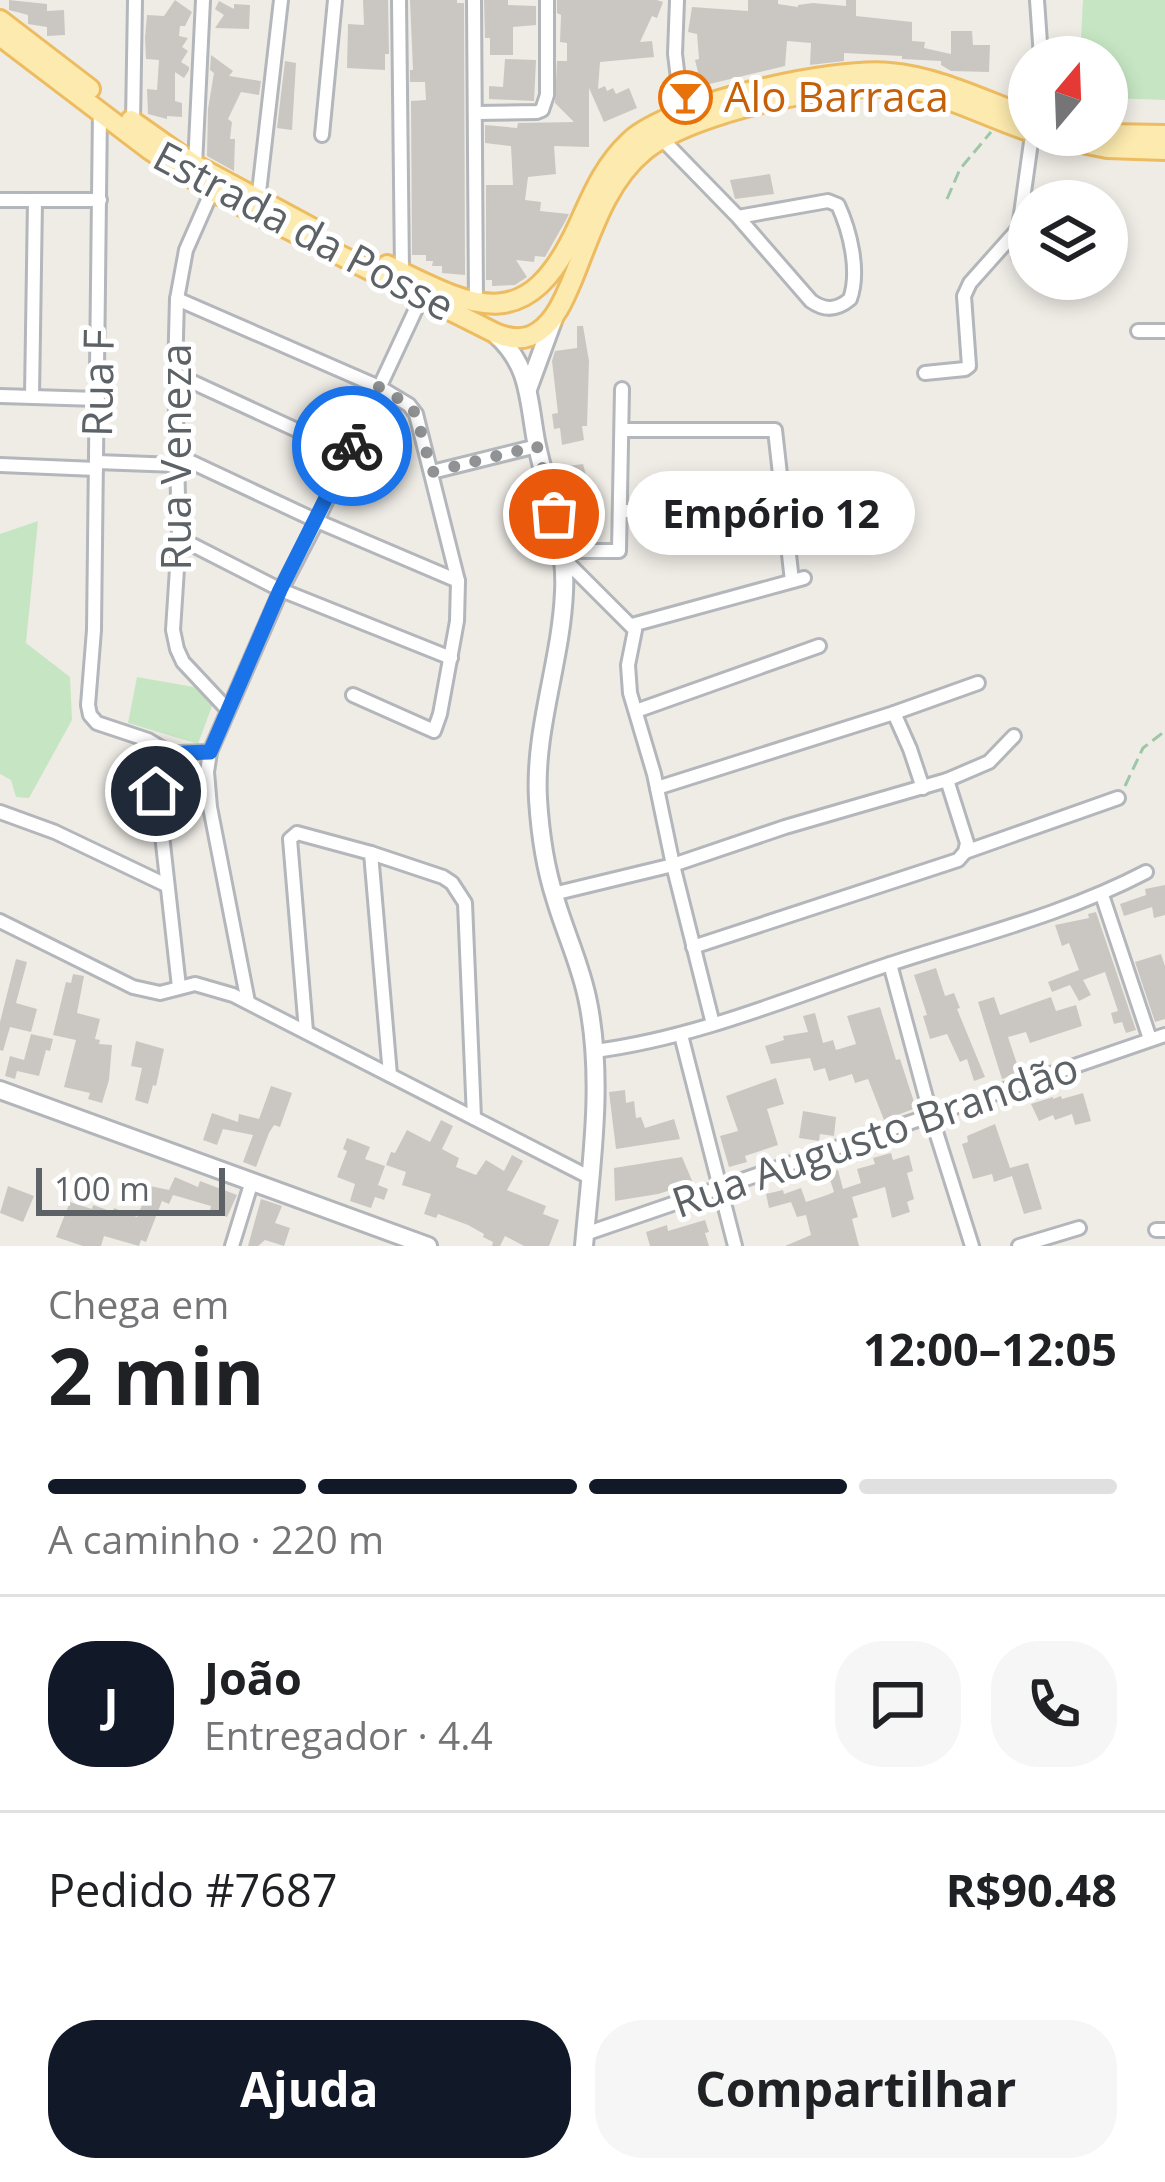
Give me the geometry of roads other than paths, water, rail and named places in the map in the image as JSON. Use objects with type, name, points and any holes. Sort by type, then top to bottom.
[{"type":"main road","name":"Estrada da Posse","points":[[0,20],[112,123],[447,294],[476,304],[498,305]]},
{"type":"main road","name":"Estrada da Posse","points":[[0,37],[112,123],[212,190],[495,333],[514,339],[533,335],[556,312]]},
{"type":"main road","points":[[495,333],[498,305],[538,287],[562,260],[595,188],[616,156],[643,130],[682,112],[787,85],[866,72],[922,79],[1008,110]]},
{"type":"main road","points":[[556,312],[608,196],[629,164],[680,128],[720,114],[859,86],[912,90],[1008,125]]},
{"type":"main road","points":[[1128,134],[1165,135]]},
{"type":"main road","points":[[1128,148],[1165,149]]},
{"type":"main road","points":[[538,287],[549,296],[556,312]]},
{"type":"street","name":"Rua F","points":[[135,0],[100,200],[94,630],[88,705],[93,720],[173,754]]},
{"type":"street","points":[[195,165],[203,0]]},
{"type":"street","points":[[258,201],[281,0]]},
{"type":"street","points":[[322,135],[334,0]]},
{"type":"street","points":[[399,0],[402,272]]},
{"type":"street","points":[[474,0],[476,304]]},
{"type":"street","points":[[475,113],[542,110],[547,95],[548,0]]},
{"type":"street","points":[[676,0],[675,54],[682,112]]},
{"type":"street","points":[[1037,0],[1040,36]]},
{"type":"street","points":[[661,138],[811,301],[835,308],[850,299],[855,280],[841,209],[828,201],[738,217]]},
{"type":"street","name":"Rua Veneza","points":[[212,190],[186,250],[177,299],[179,538],[173,630],[177,649],[192,673],[228,710]]},
{"type":"street","points":[[0,200],[100,200]]},
{"type":"street","points":[[32,396],[35,201]]},
{"type":"street","points":[[926,373],[969,365],[966,290],[1008,241]]},
{"type":"street","points":[[248,1002],[210,807],[210,752],[280,590],[422,296]]},
{"type":"street","points":[[177,299],[379,387],[416,414],[458,581],[457,621],[440,714],[434,730],[352,695]]},
{"type":"street","points":[[528,390],[556,312]]},
{"type":"street","points":[[1138,332],[1165,331]]},
{"type":"street","points":[[495,333],[519,360],[563,555],[563,613],[537,780],[553,894],[587,995],[596,1051],[597,1103],[585,1240]]},
{"type":"street","points":[[175,374],[349,454]]},
{"type":"street","points":[[563,555],[620,551],[622,389]]},
{"type":"street","points":[[0,396],[98,399]]},
{"type":"street","points":[[622,430],[775,430],[784,512],[798,579],[632,625]]},
{"type":"street","points":[[432,472],[537,446]]},
{"type":"street","points":[[0,465],[176,460],[458,581]]},
{"type":"street","points":[[620,511],[784,512]]},
{"type":"street","points":[[179,538],[280,590],[451,658]]},
{"type":"street","points":[[563,555],[632,625],[635,635],[628,679],[713,1024]]},
{"type":"street","points":[[636,711],[819,646]]},
{"type":"street","points":[[657,788],[978,683]]},
{"type":"street","points":[[894,713],[923,788]]},
{"type":"street","points":[[553,894],[673,865],[923,788],[988,762],[1014,736]]},
{"type":"street","points":[[179,987],[156,781],[162,763],[173,754],[210,752]]},
{"type":"street","points":[[946,780],[964,832],[965,852]]},
{"type":"street","points":[[693,946],[958,860],[965,852],[1118,798]]},
{"type":"street","points":[[0,812],[55,832],[166,885]]},
{"type":"street","points":[[306,1031],[290,839],[303,834],[443,877],[465,903],[474,1118]]},
{"type":"street","points":[[371,853],[390,1075]]},
{"type":"street","points":[[596,1051],[681,1035],[777,1005],[1102,895],[1146,872]]},
{"type":"street","points":[[1102,895],[1150,1039]]},
{"type":"street","points":[[0,921],[134,987],[160,993],[195,984],[248,1002],[589,1177]]},
{"type":"street","points":[[890,964],[973,1246]]},
{"type":"street","name":"Rua Augusto Brandão","points":[[585,1240],[1165,1034]]},
{"type":"street","points":[[681,1035],[734,1246]]},
{"type":"street","points":[[0,1090],[428,1246]]},
{"type":"street","points":[[232,1246],[252,1180]]},
{"type":"street","points":[[1018,1246],[1079,1228]]},
{"type":"place","name":"Alo Barraca","points":[[685,97]]},
{"type":"place","name":"Empório 12","points":[[554,514]]}]
